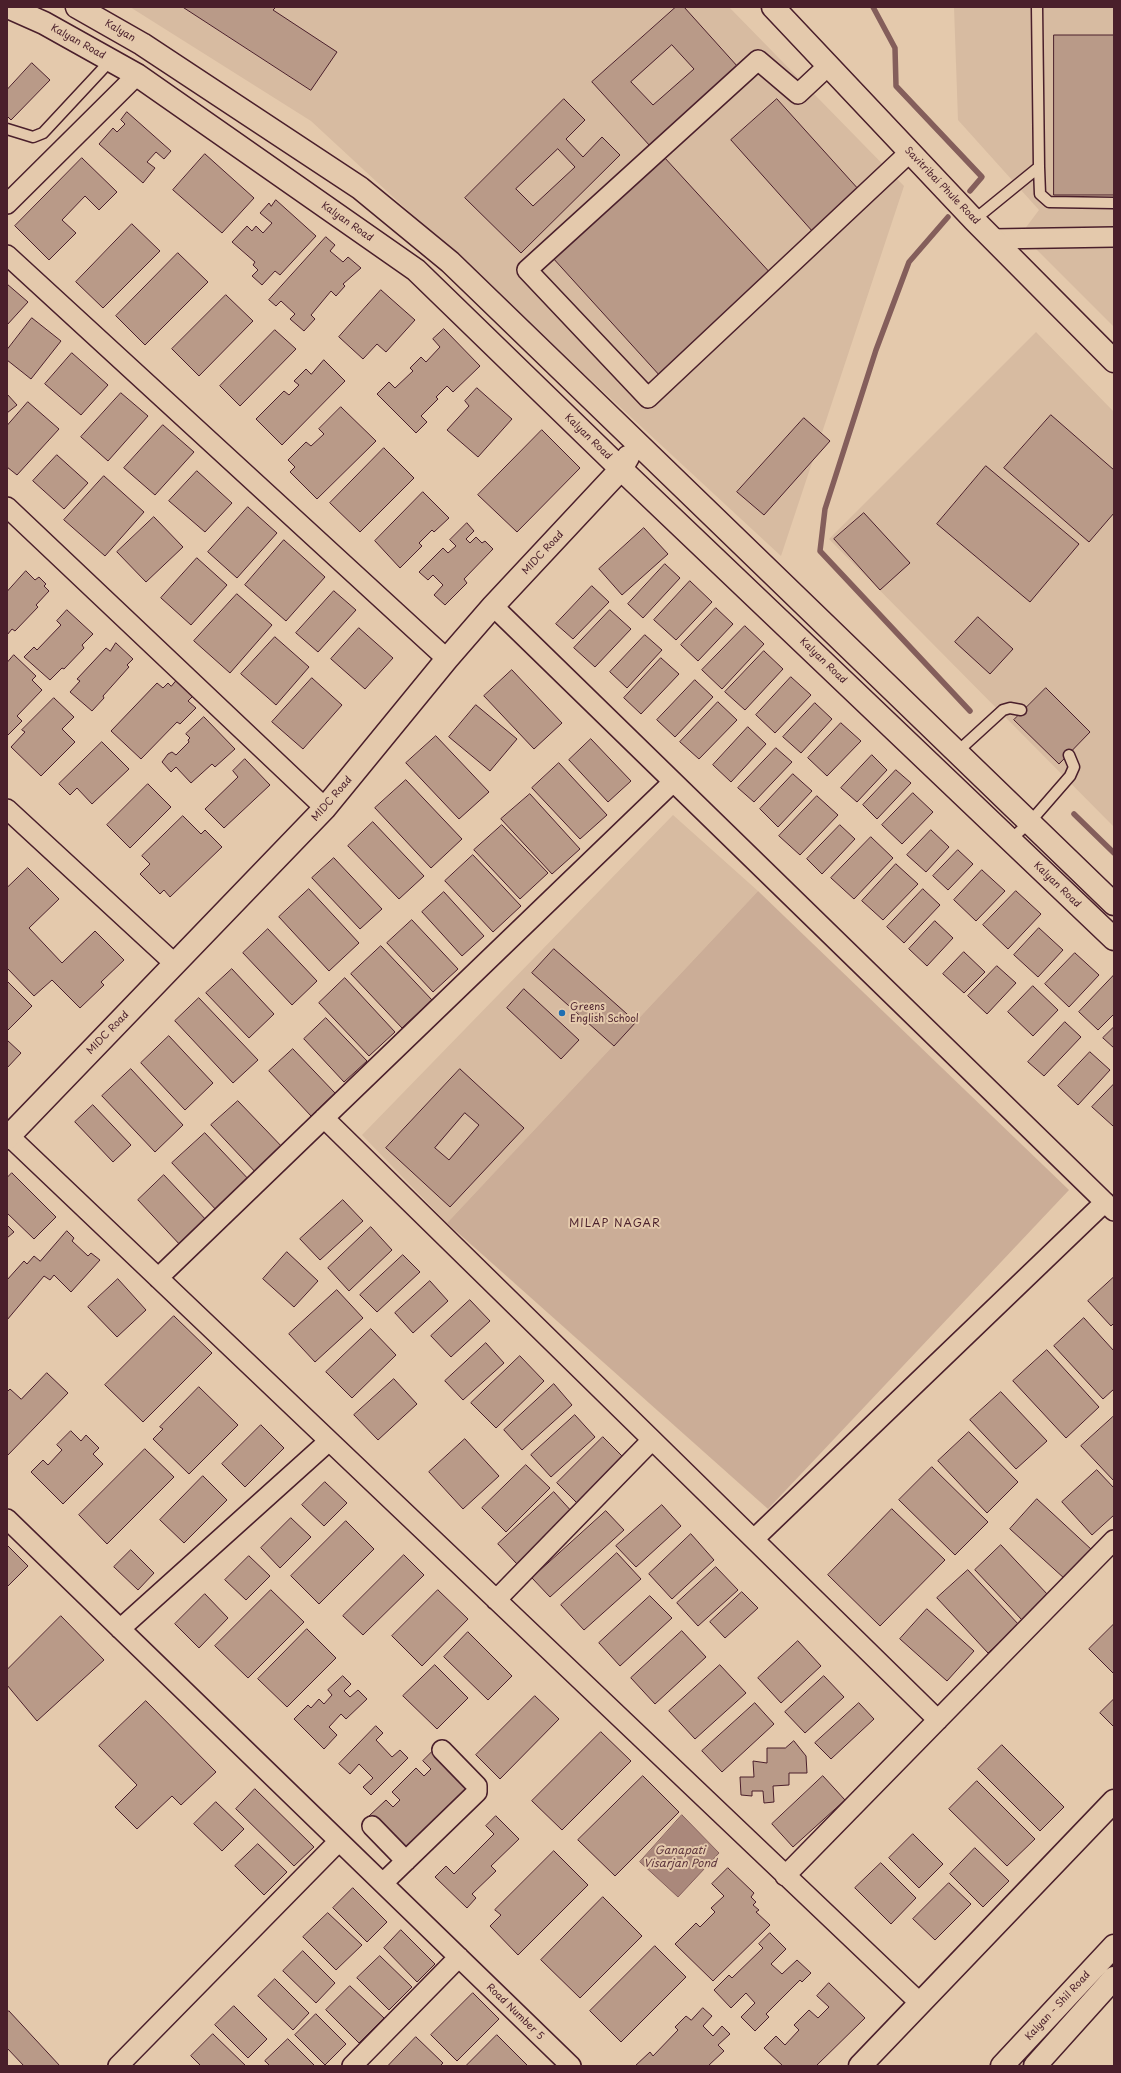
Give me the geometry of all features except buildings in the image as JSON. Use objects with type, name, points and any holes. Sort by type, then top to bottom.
[{"type":"main road","name":"Kalyan Road","points":[[8,7],[44,23],[137,75],[416,270],[621,469],[1114,939]]},
{"type":"main road","name":"Kalyan","points":[[77,7],[142,44],[360,188],[450,262],[493,304]]},
{"type":"main road","name":"Savitribai Phule Road","points":[[773,7],[974,220],[1114,361]]},
{"type":"main road","points":[[471,324],[493,304],[1114,904]]},
{"type":"main road","name":"MIDC Road","points":[[8,1137],[325,808],[447,659],[493,606],[621,469],[637,443]]},
{"type":"main road","points":[[860,2066],[1114,1801]]},
{"type":"main road","name":"Kalyan - Shil Road","points":[[1002,2066],[1114,1946]]},
{"type":"main road","points":[[1039,2065],[1114,1978]]},
{"type":"street","points":[[828,65],[798,94],[758,60],[527,270],[648,398],[910,152]]},
{"type":"street","points":[[7,204],[137,75]]},
{"type":"street","points":[[993,239],[1114,237]]},
{"type":"street","points":[[7,255],[447,659]]},
{"type":"street","points":[[7,507],[325,808]]},
{"type":"street","points":[[493,606],[1109,1207],[754,1540]]},
{"type":"street","points":[[158,1278],[673,782]]},
{"type":"street","points":[[7,809],[175,964]]},
{"type":"street","points":[[324,1118],[938,1720]]},
{"type":"street","points":[[8,1137],[920,2003]]},
{"type":"street","points":[[496,1600],[652,1440]]},
{"type":"street","points":[[120,1629],[329,1441]]},
{"type":"street","name":"Road Number 5","points":[[7,1519],[571,2066]]},
{"type":"street","points":[[785,1876],[1114,1540]]},
{"type":"street","points":[[383,1883],[477,1792],[477,1786],[442,1750]]},
{"type":"street","points":[[372,1826],[406,1860]]},
{"type":"street","points":[[118,2066],[339,1841]]},
{"type":"street","points":[[352,2066],[459,1957]]},
{"type":"lane","points":[[1037,7],[1040,194],[1049,202],[1114,203]]},
{"type":"lane","points":[[7,129],[33,136],[42,133],[111,60]]},
{"type":"lane","points":[[974,220],[1039,167]]},
{"type":"lane","points":[[957,752],[1003,710],[1010,708],[1021,710]]},
{"type":"lane","points":[[1010,840],[1030,822],[1070,776],[1074,767],[1069,755]]},
{"type":"shaded area","points":[[130,7],[729,7],[904,186],[781,556],[311,121]]},
{"type":"shaded area","points":[[954,7],[1114,7],[1114,327],[1021,234],[1039,210],[958,120]]},
{"type":"shaded area","points":[[1036,332],[1114,412],[1114,827],[829,539]]},
{"type":"shaded area","name":"Greens English School","points":[[673,815],[758,891],[447,1223],[362,1135]]},
{"type":"shaded area","points":[[758,891],[1069,1190],[768,1509],[447,1223]]},
{"type":"water","name":"Ganapati Visarjan Pond","points":[[682,1815],[719,1853],[678,1897],[640,1862]]},
{"type":"waterway","points":[[873,7],[895,48],[896,86],[982,177],[970,191]]},
{"type":"waterway","points":[[948,217],[909,262],[876,350],[825,509],[820,551],[970,711]]},
{"type":"waterway","points":[[1074,814],[1114,853]]},
{"type":"place","name":"Greens English School","points":[[562,1013]]},
{"type":"district","name":"MILAP NAGAR","points":[[615,1224]]}]
